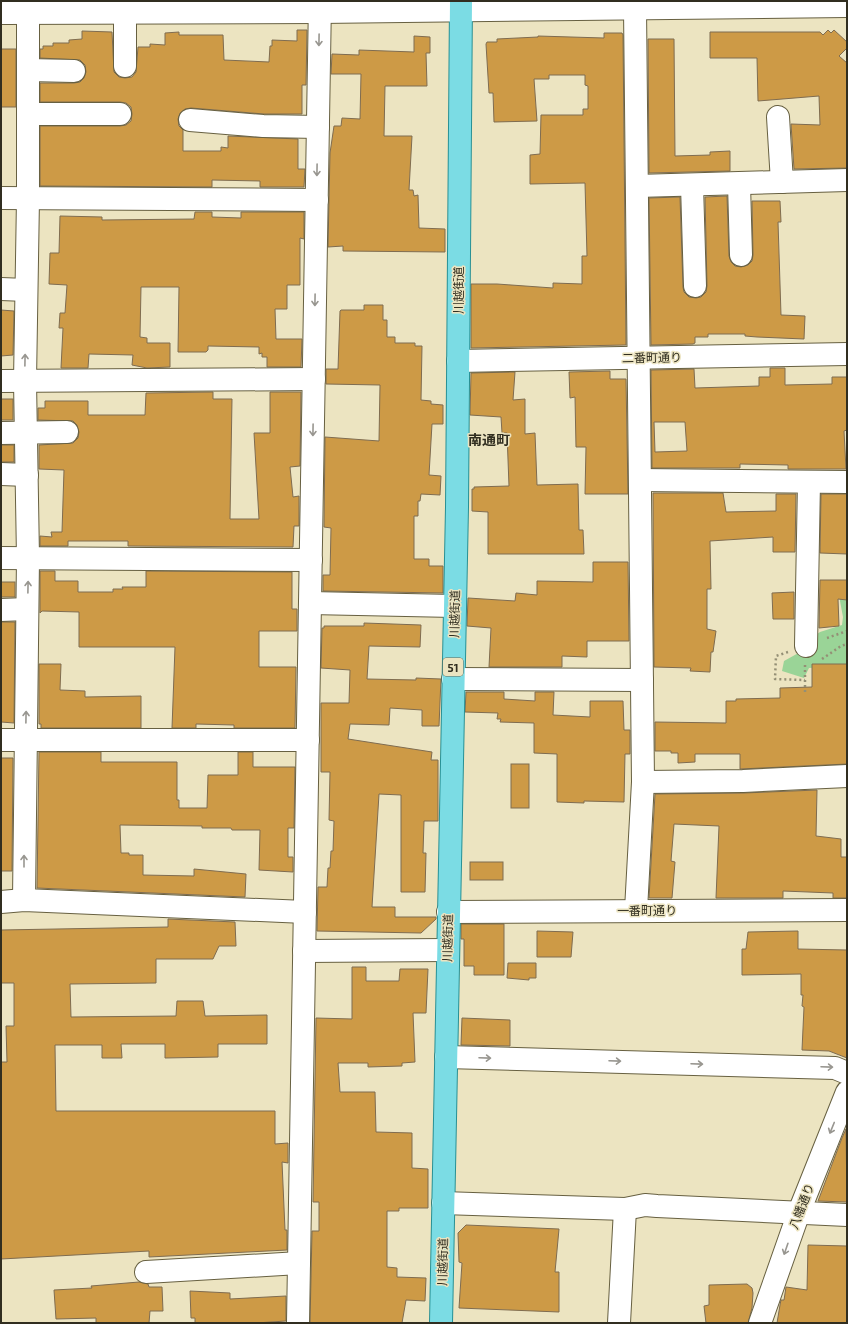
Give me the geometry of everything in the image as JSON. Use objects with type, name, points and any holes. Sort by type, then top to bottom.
[{"type":"main road","name":"川越街道","points":[[441,1323],[458,361],[461,6]]},
{"type":"street","points":[[1,13],[28,7],[125,12],[179,6],[640,6],[740,4],[847,6]]},
{"type":"street","points":[[298,1323],[320,6]]},
{"type":"street","points":[[636,910],[643,782],[637,186],[640,6]]},
{"type":"street","points":[[24,900],[28,558],[25,381],[28,198],[28,7]]},
{"type":"street","points":[[125,12],[125,66]]},
{"type":"street","points":[[28,70],[74,71]]},
{"type":"street","points":[[28,114],[120,114]]},
{"type":"street","points":[[778,117],[782,182]]},
{"type":"street","points":[[190,120],[263,126],[318,127]]},
{"type":"street","points":[[637,186],[847,180]]},
{"type":"street","points":[[740,184],[741,256]]},
{"type":"street","points":[[692,185],[695,286]]},
{"type":"street","points":[[1,198],[317,200]]},
{"type":"street","points":[[1,289],[26,290]]},
{"type":"street","name":"二番町通り","points":[[458,361],[847,354]]},
{"type":"street","points":[[1,381],[314,379]]},
{"type":"street","points":[[1,433],[67,432]]},
{"type":"street","points":[[1,474],[27,475]]},
{"type":"street","points":[[640,480],[847,482]]},
{"type":"street","points":[[806,646],[809,482]]},
{"type":"street","points":[[1,558],[311,560]]},
{"type":"street","points":[[310,602],[454,606]]},
{"type":"street","points":[[1,610],[27,609]]},
{"type":"street","points":[[453,679],[642,680]]},
{"type":"street","points":[[1,740],[308,740]]},
{"type":"street","points":[[643,782],[743,781],[847,776]]},
{"type":"street","points":[[1,902],[24,900],[305,912]]},
{"type":"street","name":"一番町通り","points":[[448,912],[847,910]]},
{"type":"street","points":[[304,951],[447,950]]},
{"type":"street","points":[[446,1057],[835,1068],[847,1073]]},
{"type":"street","name":"八幡通り","points":[[760,1323],[798,1212],[847,1092]]},
{"type":"street","points":[[443,1203],[625,1209],[645,1205],[847,1215]]},
{"type":"street","points":[[619,1323],[625,1209]]},
{"type":"street","points":[[146,1272],[299,1263]]},
{"type":"path","points":[[775,679],[805,680],[805,695]]},
{"type":"green space","points":[[847,581],[847,713],[834,692],[825,667],[809,668],[804,678],[782,671],[784,661],[802,651],[809,640],[820,632],[842,625],[843,617],[840,601],[841,583]]},
{"type":"building","points":[[297,30],[307,30],[306,85],[302,85],[302,114],[264,114],[191,108],[185,109],[180,113],[178,119],[179,126],[183,130],[183,151],[221,151],[221,147],[228,148],[228,136],[298,139],[298,169],[305,169],[304,187],[260,187],[260,181],[212,180],[212,187],[40,186],[40,126],[120,126],[126,125],[131,121],[132,114],[131,107],[126,103],[120,102],[40,102],[40,83],[80,82],[84,78],[86,72],[85,65],[80,60],[40,58],[40,49],[43,49],[43,46],[53,46],[53,43],[69,43],[69,40],[82,39],[82,31],[112,32],[114,72],[119,77],[125,78],[132,77],[136,72],[138,47],[150,47],[150,44],[165,45],[165,33],[179,32],[179,35],[223,35],[224,60],[269,62],[272,40],[297,41]]},
{"type":"building","points":[[828,30],[831,33],[834,30],[847,42],[847,48],[839,56],[847,63],[847,168],[794,169],[791,124],[820,125],[819,96],[758,101],[757,58],[710,58],[710,32],[820,32],[823,35]]},
{"type":"building","points":[[604,33],[622,33],[623,35],[626,345],[471,348],[471,284],[497,284],[553,288],[553,283],[582,284],[582,256],[587,256],[585,183],[530,184],[530,155],[540,154],[541,115],[583,115],[583,109],[588,109],[588,86],[585,85],[585,75],[549,75],[549,79],[534,79],[537,121],[494,122],[493,93],[489,93],[486,44],[487,42],[497,42],[497,39],[538,36],[604,38]]},
{"type":"building","points":[[414,36],[430,37],[430,53],[426,53],[427,86],[385,86],[384,136],[412,136],[409,190],[413,190],[414,196],[418,195],[419,228],[445,229],[445,252],[343,251],[343,246],[328,247],[330,153],[334,126],[341,126],[342,118],[360,119],[361,74],[331,74],[332,54],[359,55],[359,50],[414,52]]},
{"type":"building","points":[[648,39],[674,39],[675,156],[710,155],[710,152],[730,151],[730,171],[649,173]]},
{"type":"building","points":[[1,49],[16,49],[16,107],[1,107]]},
{"type":"building","points":[[727,196],[729,256],[731,262],[735,266],[741,267],[748,265],[752,261],[753,255],[752,201],[780,201],[781,222],[778,222],[781,315],[805,316],[804,339],[745,336],[745,334],[708,334],[708,337],[695,337],[695,343],[693,344],[651,345],[649,198],[680,197],[683,287],[684,292],[689,297],[696,298],[701,297],[706,292],[707,286],[705,197]]},
{"type":"building","points":[[195,212],[212,212],[212,217],[241,218],[241,212],[304,212],[304,239],[300,238],[300,285],[287,285],[287,309],[275,309],[276,339],[302,339],[301,367],[267,367],[267,357],[262,357],[262,353],[259,354],[259,347],[208,346],[208,350],[206,352],[178,352],[179,287],[141,287],[140,337],[147,338],[147,343],[170,343],[170,367],[147,368],[132,365],[133,355],[89,354],[88,368],[61,368],[63,328],[59,328],[60,313],[65,313],[67,285],[49,284],[50,253],[59,253],[60,216],[102,217],[102,220],[194,219]]},
{"type":"building","points":[[364,305],[383,305],[383,320],[387,320],[387,337],[395,337],[395,343],[415,343],[415,346],[422,346],[421,400],[431,401],[431,404],[443,405],[443,424],[432,424],[429,475],[441,476],[440,495],[421,494],[420,501],[418,501],[418,516],[414,516],[414,559],[429,559],[429,566],[443,566],[443,593],[323,591],[323,575],[330,575],[331,528],[324,527],[325,437],[379,441],[380,385],[326,384],[326,369],[338,369],[340,311],[364,310]]},
{"type":"building","points":[[1,310],[14,311],[13,355],[1,356]]},
{"type":"building","points":[[770,368],[785,368],[785,385],[832,384],[832,377],[847,377],[847,430],[844,431],[846,469],[788,469],[788,465],[740,464],[740,468],[652,468],[651,370],[694,369],[695,388],[759,386],[759,377],[770,377]],"holes":[[[654,422],[685,422],[687,451],[655,452]]]},
{"type":"building","points":[[610,371],[610,379],[626,379],[628,494],[585,494],[586,447],[576,447],[575,397],[570,398],[569,372]]},
{"type":"building","points":[[515,372],[513,400],[525,399],[525,434],[535,433],[537,485],[578,484],[579,530],[583,530],[584,554],[488,554],[488,512],[472,511],[472,489],[474,489],[474,487],[509,486],[507,433],[502,433],[501,417],[470,415],[471,373]]},
{"type":"building","points":[[213,392],[213,399],[232,399],[230,519],[259,519],[254,433],[270,433],[270,392],[301,392],[300,466],[290,467],[293,497],[299,496],[299,526],[294,526],[293,547],[128,546],[128,541],[68,541],[68,546],[40,546],[40,536],[52,537],[51,532],[62,532],[64,470],[39,469],[39,445],[73,443],[78,438],[79,432],[77,425],[73,421],[38,420],[38,408],[45,408],[45,401],[88,401],[88,415],[145,415],[146,393]]},
{"type":"building","points":[[1,399],[13,399],[13,420],[1,420]]},
{"type":"building","points":[[1,445],[14,445],[14,462],[1,462]]},
{"type":"building","points":[[653,493],[723,493],[726,512],[776,511],[776,494],[796,494],[795,552],[773,552],[773,537],[710,541],[711,589],[707,589],[707,629],[716,631],[713,652],[711,652],[710,672],[690,671],[691,668],[654,667]]},
{"type":"building","points":[[821,494],[847,494],[847,554],[820,553]]},
{"type":"building","points":[[593,562],[628,562],[629,641],[587,641],[587,657],[562,656],[562,667],[489,667],[491,628],[467,626],[468,598],[515,601],[516,593],[537,595],[537,581],[593,582]]},
{"type":"building","points":[[40,571],[55,571],[55,581],[78,581],[78,592],[113,592],[113,589],[123,589],[122,587],[146,587],[146,571],[292,572],[292,609],[297,609],[297,631],[259,631],[259,667],[296,667],[295,728],[234,728],[234,725],[196,724],[196,728],[172,728],[175,647],[79,647],[79,612],[42,611],[40,613]]},
{"type":"building","points":[[820,580],[847,580],[847,600],[838,599],[839,626],[819,628]]},
{"type":"building","points":[[1,582],[15,582],[15,597],[1,597]]},
{"type":"building","points":[[794,592],[794,619],[773,619],[772,593]]},
{"type":"building","points":[[1,622],[15,622],[14,723],[1,722]]},
{"type":"building","points":[[364,623],[421,625],[420,647],[369,646],[367,679],[441,679],[439,726],[422,726],[422,710],[390,708],[389,725],[350,724],[348,739],[432,752],[431,760],[438,760],[438,821],[424,821],[423,853],[426,853],[425,892],[401,892],[401,795],[379,794],[372,907],[395,907],[395,917],[436,917],[436,919],[421,933],[317,931],[318,887],[327,887],[328,868],[330,868],[331,851],[333,851],[334,821],[329,820],[330,772],[321,772],[321,703],[349,703],[350,670],[321,668],[322,628],[324,628],[324,626],[364,626]]},
{"type":"building","points":[[39,664],[61,664],[60,690],[85,691],[85,697],[141,696],[141,728],[41,728],[41,724],[39,724]]},
{"type":"building","points":[[812,664],[847,664],[847,764],[740,769],[740,754],[695,754],[695,762],[678,763],[678,753],[671,753],[671,751],[655,751],[655,722],[726,723],[726,701],[736,701],[736,699],[780,698],[780,688],[812,687]]},
{"type":"building","points":[[466,692],[504,692],[504,699],[535,701],[535,692],[554,692],[553,715],[590,717],[590,701],[623,701],[624,730],[630,730],[630,754],[625,754],[624,802],[557,802],[557,754],[534,753],[534,723],[500,722],[501,719],[497,719],[498,713],[465,712]]},
{"type":"building","points":[[39,752],[101,752],[101,762],[177,762],[177,800],[179,800],[179,808],[207,808],[208,775],[238,775],[238,752],[253,752],[253,767],[295,767],[294,828],[288,828],[288,857],[293,857],[293,872],[259,870],[260,830],[202,828],[202,826],[120,825],[121,853],[129,853],[129,855],[143,855],[143,875],[194,876],[194,869],[246,874],[245,897],[37,888]]},
{"type":"building","points":[[1,758],[13,758],[12,871],[1,871]]},
{"type":"building","points":[[511,764],[529,764],[529,808],[511,808]]},
{"type":"building","points":[[817,790],[816,836],[841,839],[841,857],[847,857],[847,898],[833,898],[833,893],[783,891],[783,898],[716,898],[719,826],[674,824],[671,861],[675,862],[672,898],[649,898],[655,794]]},
{"type":"building","points":[[470,862],[503,862],[503,880],[470,880]]},
{"type":"building","points":[[168,919],[235,922],[236,946],[219,946],[213,959],[156,959],[156,983],[70,984],[71,1017],[176,1016],[177,1001],[203,1001],[205,1016],[267,1015],[267,1044],[218,1044],[218,1057],[165,1058],[165,1044],[121,1044],[122,1058],[102,1058],[102,1045],[55,1045],[56,1111],[275,1111],[275,1144],[288,1143],[288,1163],[282,1162],[287,1250],[149,1257],[149,1251],[1,1259],[1,1062],[7,1062],[6,1026],[14,1026],[14,983],[1,983],[1,930],[168,927]]},
{"type":"building","points":[[461,924],[504,924],[504,975],[474,975],[474,966],[464,966],[464,939],[461,939]]},
{"type":"building","points":[[537,931],[573,932],[571,957],[537,957]]},
{"type":"building","points":[[798,931],[798,949],[847,950],[847,1058],[829,1051],[802,1050],[804,1007],[802,1006],[803,995],[801,995],[801,974],[742,975],[742,949],[746,949],[748,932]]},
{"type":"building","points":[[508,963],[536,963],[536,978],[529,978],[529,980],[507,978]]},
{"type":"building","points":[[352,967],[366,967],[366,981],[399,981],[400,969],[428,969],[426,1013],[413,1013],[415,1062],[402,1063],[402,1066],[368,1067],[368,1063],[338,1063],[340,1092],[375,1092],[376,1132],[412,1133],[412,1168],[428,1169],[428,1208],[399,1208],[399,1211],[387,1211],[387,1267],[397,1268],[397,1277],[426,1278],[425,1301],[406,1300],[402,1323],[310,1323],[312,1231],[319,1231],[319,1202],[313,1202],[316,1018],[352,1019]]},
{"type":"building","points":[[462,1018],[510,1020],[510,1046],[461,1045]]},
{"type":"building","points":[[846,1129],[847,1202],[818,1201],[842,1138]]},
{"type":"building","points":[[466,1225],[559,1229],[555,1272],[559,1272],[559,1312],[459,1308],[462,1263],[459,1262],[458,1233]]},
{"type":"building","points":[[808,1245],[847,1246],[847,1323],[777,1323],[781,1300],[784,1300],[786,1287],[807,1290]]},
{"type":"building","points":[[139,1282],[148,1284],[149,1287],[162,1287],[163,1311],[150,1311],[149,1323],[96,1323],[96,1318],[56,1319],[54,1290],[92,1288],[91,1286]]},
{"type":"building","points":[[747,1284],[752,1288],[753,1293],[752,1308],[748,1323],[706,1323],[704,1306],[709,1305],[709,1285]]},
{"type":"building","points":[[190,1291],[230,1293],[230,1299],[286,1296],[286,1321],[256,1323],[195,1323],[195,1318],[191,1318]]},
{"type":"district","name":"南通町","points":[[489,439]]}]
